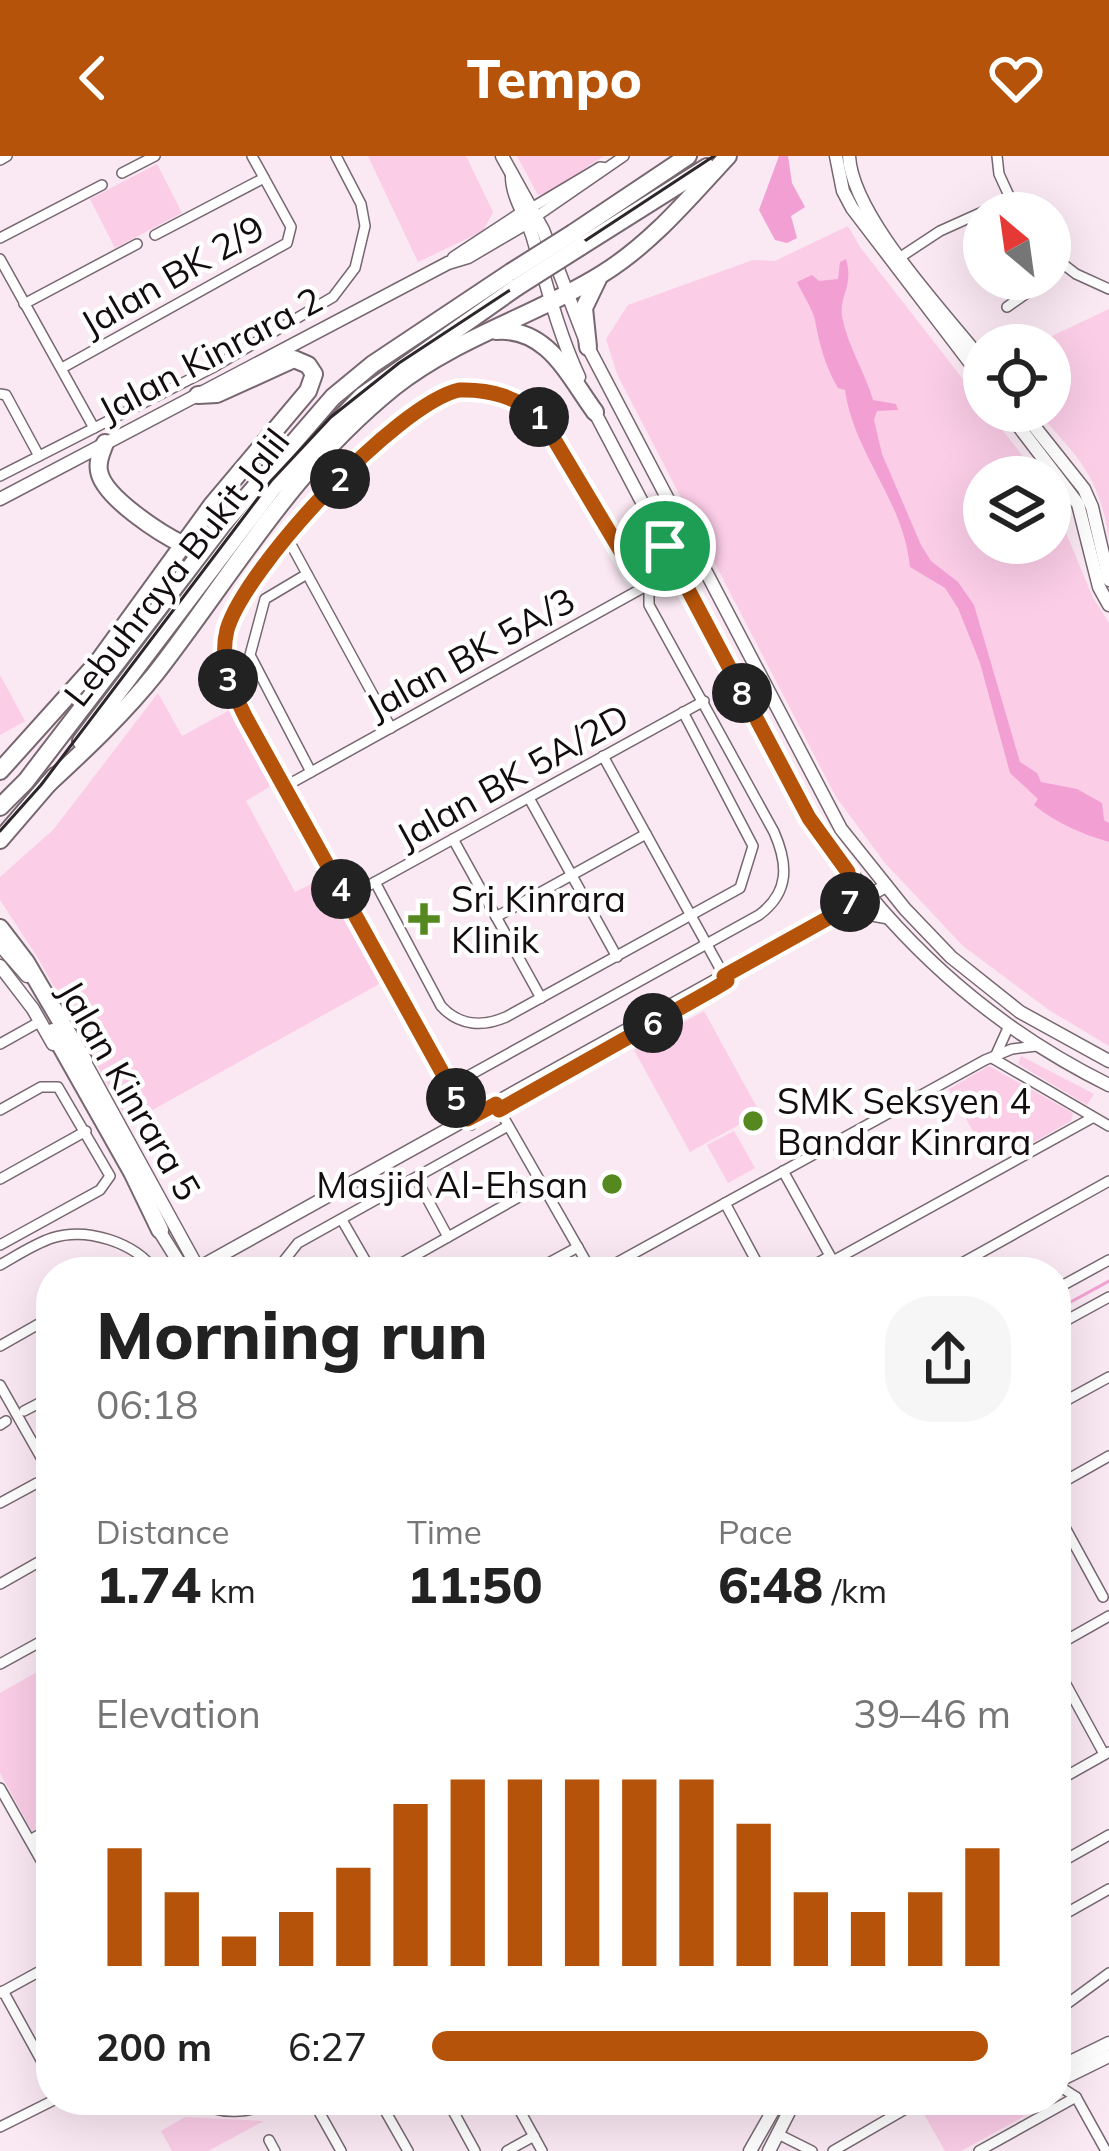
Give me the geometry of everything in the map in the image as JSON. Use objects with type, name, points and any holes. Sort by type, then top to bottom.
[{"type":"highway","name":"Lebuhraya Bukit Jalil","points":[[577,240],[688,156]]},
{"type":"highway","name":"Lebuhraya Bukit Jalil","points":[[0,807],[26,781],[224,523],[333,397],[373,364],[725,156]]},
{"type":"highway","points":[[303,472],[396,386],[486,332],[602,274],[655,235],[725,156]]},
{"type":"highway","points":[[588,347],[584,308],[602,274]]},
{"type":"highway","name":"Lebuhraya Bukit Jalil","points":[[0,840],[48,784],[272,489],[348,410],[514,280]]},
{"type":"highway","points":[[486,332],[516,330],[538,339],[595,412]]},
{"type":"highway","points":[[0,772],[98,662],[258,449],[308,391],[314,374],[294,359],[217,394],[198,394]]},
{"type":"highway","points":[[258,449],[299,425],[333,397]]},
{"type":"highway","points":[[48,784],[156,672],[348,410]]},
{"type":"highway","points":[[106,443],[99,461],[107,490],[165,536],[184,545]]},
{"type":"highway","points":[[0,792],[104,677]]},
{"type":"highway","points":[[0,928],[26,962],[84,1061]]},
{"type":"highway","points":[[47,1027],[133,1172],[160,1230]]},
{"type":"main road","points":[[502,156],[530,214],[595,412],[809,818],[848,872],[936,969],[1008,1028],[1109,1085]]},
{"type":"main road","points":[[836,156],[843,191],[901,257],[963,350]]},
{"type":"main road","points":[[849,156],[863,206],[963,335]]},
{"type":"main road","name":"Jalan Kinrara 2","points":[[0,499],[448,263],[464,249],[530,214]]},
{"type":"main road","points":[[557,298],[588,347],[831,814],[887,888],[951,957],[1020,1012],[1109,1061]]},
{"type":"main road","points":[[1023,432],[1078,504],[1099,586],[1109,604]]},
{"type":"main road","points":[[1039,432],[1084,489],[1109,580]]},
{"type":"main road","points":[[848,872],[850,909]]},
{"type":"main road","points":[[225,1257],[887,888]]},
{"type":"main road","points":[[850,909],[886,916]]},
{"type":"main road","name":"Jalan Kinrara 5","points":[[0,945],[36,988],[84,1061],[193,1257]]},
{"type":"main road","name":"Jalan Kinrara 5","points":[[0,966],[47,1027]]},
{"type":"main road","name":"Jalan Kinrara 5","points":[[160,1230],[190,1257]]},
{"type":"main road","points":[[1071,2062],[1109,2043]]},
{"type":"main road","points":[[1071,2076],[1109,2056]]},
{"type":"main road","points":[[750,2151],[770,2115]]},
{"type":"main road","points":[[769,2151],[788,2115]]},
{"type":"street","points":[[122,173],[155,156]]},
{"type":"street","name":"Jalan BK 2/9","points":[[62,368],[287,243],[291,227],[252,156]]},
{"type":"street","points":[[0,476],[212,368],[320,306],[349,278],[362,248],[364,215],[336,156]]},
{"type":"street","points":[[530,214],[624,156]]},
{"type":"street","points":[[998,156],[1007,192]]},
{"type":"street","points":[[155,235],[264,178]]},
{"type":"street","points":[[0,238],[102,185]]},
{"type":"street","points":[[901,257],[963,221]]},
{"type":"street","points":[[23,304],[137,244]]},
{"type":"street","points":[[0,259],[94,428]]},
{"type":"street","points":[[1071,269],[1109,289]]},
{"type":"street","points":[[1007,307],[1017,300]]},
{"type":"street","points":[[212,368],[220,383]]},
{"type":"street","points":[[470,1122],[233,692],[225,651],[235,611],[348,469],[392,428],[446,393],[472,389],[510,397],[542,419],[631,572],[641,577],[657,573],[663,566],[665,546]]},
{"type":"street","points":[[0,394],[6,395],[39,456]]},
{"type":"street","points":[[288,539],[391,728]]},
{"type":"street","points":[[631,572],[621,600],[649,605]]},
{"type":"street","points":[[307,574],[266,598],[250,655],[311,772]]},
{"type":"street","points":[[450,1086],[767,909],[783,884],[785,864],[774,832],[649,605],[656,580],[671,577],[685,584]]},
{"type":"street","name":"Jalan BK 5A/3","points":[[284,787],[656,580]]},
{"type":"street","name":"Jalan BK 5A/2D","points":[[346,898],[704,701]]},
{"type":"street","points":[[375,882],[448,1014],[488,1025],[692,916],[740,888],[753,846],[683,712]]},
{"type":"street","points":[[603,756],[725,979]]},
{"type":"street","points":[[529,798],[617,956]]},
{"type":"street","points":[[496,917],[646,834]]},
{"type":"street","points":[[453,839],[541,998]]},
{"type":"street","points":[[0,1044],[47,1027]]},
{"type":"street","points":[[994,1059],[1008,1028]]},
{"type":"street","points":[[624,1257],[986,1060],[1036,1046]]},
{"type":"street","points":[[994,1059],[1109,1126]]},
{"type":"street","points":[[0,1110],[47,1085],[63,1091],[109,1172],[109,1182],[100,1190],[0,1245]]},
{"type":"street","points":[[498,1107],[585,1257]]},
{"type":"street","points":[[845,1257],[1092,1118]]},
{"type":"street","points":[[286,1257],[298,1243],[508,1126]]},
{"type":"street","points":[[0,1179],[86,1132]]},
{"type":"street","points":[[783,1171],[831,1257]]},
{"type":"street","points":[[416,1178],[448,1238]]},
{"type":"street","points":[[973,1257],[1109,1181]]},
{"type":"street","points":[[413,1257],[542,1184]]},
{"type":"street","points":[[725,1203],[755,1257]]},
{"type":"street","points":[[342,1220],[363,1257]]},
{"type":"street","points":[[0,1265],[53,1238],[77,1235],[128,1247],[139,1257]]},
{"type":"street","points":[[560,1257],[578,1247]]},
{"type":"street","points":[[1071,1281],[1109,1260]]},
{"type":"street","points":[[1071,1318],[1109,1297]]},
{"type":"street","points":[[0,1346],[36,1326]]},
{"type":"street","points":[[1071,1398],[1109,1377]]},
{"type":"street","points":[[0,1384],[36,1448]]},
{"type":"street","points":[[24,1412],[36,1405]]},
{"type":"street","points":[[1071,1478],[1108,1460]]},
{"type":"street","points":[[0,1503],[36,1484]]},
{"type":"street","points":[[1071,1538],[1103,1597]]},
{"type":"street","points":[[0,1584],[36,1564]]},
{"type":"street","points":[[1071,1638],[1109,1616]]},
{"type":"street","points":[[0,1646],[4,1662],[36,1644]]},
{"type":"street","points":[[1071,1692],[1107,1753],[1071,1773]]},
{"type":"street","points":[[0,1788],[36,1851]]},
{"type":"street","points":[[1071,1856],[1109,1835]]},
{"type":"street","points":[[30,1840],[36,1837]]},
{"type":"street","points":[[1071,1911],[1109,1889]]},
{"type":"street","points":[[36,1973],[2,1992],[36,2052]]},
{"type":"street","points":[[1071,2001],[1109,1973]]},
{"type":"street","points":[[1076,2097],[1087,2069]]},
{"type":"street","points":[[1071,2092],[1106,2151]]},
{"type":"street","points":[[1071,2100],[1076,2097]]},
{"type":"street","points":[[0,2127],[36,2109]]},
{"type":"street","points":[[321,2115],[341,2151]]},
{"type":"street","points":[[388,2115],[408,2151]]},
{"type":"street","points":[[455,2115],[475,2151]]},
{"type":"street","points":[[522,2115],[542,2151]]},
{"type":"street","points":[[833,2151],[895,2115]]},
{"type":"street","points":[[979,2151],[1044,2115]]},
{"type":"street","points":[[780,2134],[812,2151]]},
{"type":"street","points":[[507,2151],[534,2136]]},
{"type":"street","points":[[269,2140],[275,2151]]},
{"type":"shaded area","points":[[368,156],[466,156],[493,212],[483,231],[418,262]]},
{"type":"shaded area","points":[[517,156],[604,156],[538,195]]},
{"type":"shaded area","points":[[779,156],[788,156],[792,183],[805,207],[791,216],[797,238],[787,243],[775,240],[759,210]]},
{"type":"shaded area","points":[[157,164],[182,213],[115,248],[90,199]]},
{"type":"shaded area","points":[[848,226],[963,379],[963,432],[1004,432],[1023,456],[963,456],[963,564],[1071,564],[1071,545],[1109,623],[1109,1046],[1049,1010],[963,946],[885,863],[836,797],[617,374],[606,339],[628,305],[753,260],[775,261]]},
{"type":"shaded area","points":[[846,259],[844,327],[873,400],[896,404],[898,410],[877,411],[874,420],[882,454],[921,545],[974,605],[1020,762],[1037,773],[1041,782],[1077,789],[1102,803],[1109,842],[1042,811],[1034,805],[1038,799],[1010,773],[980,663],[958,608],[945,588],[910,567],[899,520],[858,435],[845,390],[838,388],[829,371],[814,315],[797,282],[812,275],[819,281],[838,279],[840,262]]},
{"type":"shaded area","points":[[1109,309],[1109,539],[1093,482],[1055,432],[1071,432],[1071,327]]},
{"type":"shaded area","points":[[0,675],[25,721],[0,735]]},
{"type":"shaded area","points":[[158,693],[182,736],[230,710],[271,786],[246,801],[295,892],[326,877],[381,983],[129,1123],[38,958],[0,900],[0,877],[54,829]]},
{"type":"shaded area","points":[[704,1011],[760,1113],[690,1152],[634,1050]]},
{"type":"shaded area","points":[[1021,1056],[1094,1094],[1087,1105],[1018,1064]]},
{"type":"shaded area","points":[[989,1066],[1073,1113],[1071,1121],[1014,1153],[1005,1136],[982,1147],[949,1089]]},
{"type":"shaded area","points":[[734,1131],[755,1168],[728,1183],[707,1145]]},
{"type":"shaded area","points":[[36,1673],[36,1829],[32,1831],[0,1773],[0,1693]]},
{"type":"shaded area","points":[[925,2115],[1027,2115],[961,2151],[945,2151]]},
{"type":"shaded area","points":[[185,2117],[264,2121],[208,2151],[172,2151],[161,2131]]},
{"type":"waterway","points":[[1071,1302],[1109,1281]]},
{"type":"tram line","points":[[0,831],[41,785],[271,481],[331,417],[399,363],[714,156]]},
{"type":"place","name":"Sri Kinrara Klinik","points":[[424,919]]},
{"type":"place","name":"SMK Seksyen 4 Bandar Kinrara","points":[[753,1121]]},
{"type":"place","name":"Masjid Al-Ehsan","points":[[612,1184]]},
{"type":"route","points":[[459,390],[497,392],[542,419],[631,572],[647,577],[657,573],[663,566],[665,546],[809,818],[848,872],[848,907],[499,1110],[496,1104],[468,1119],[233,692],[226,666],[228,627],[256,580],[348,469],[412,412],[459,390]]}]
